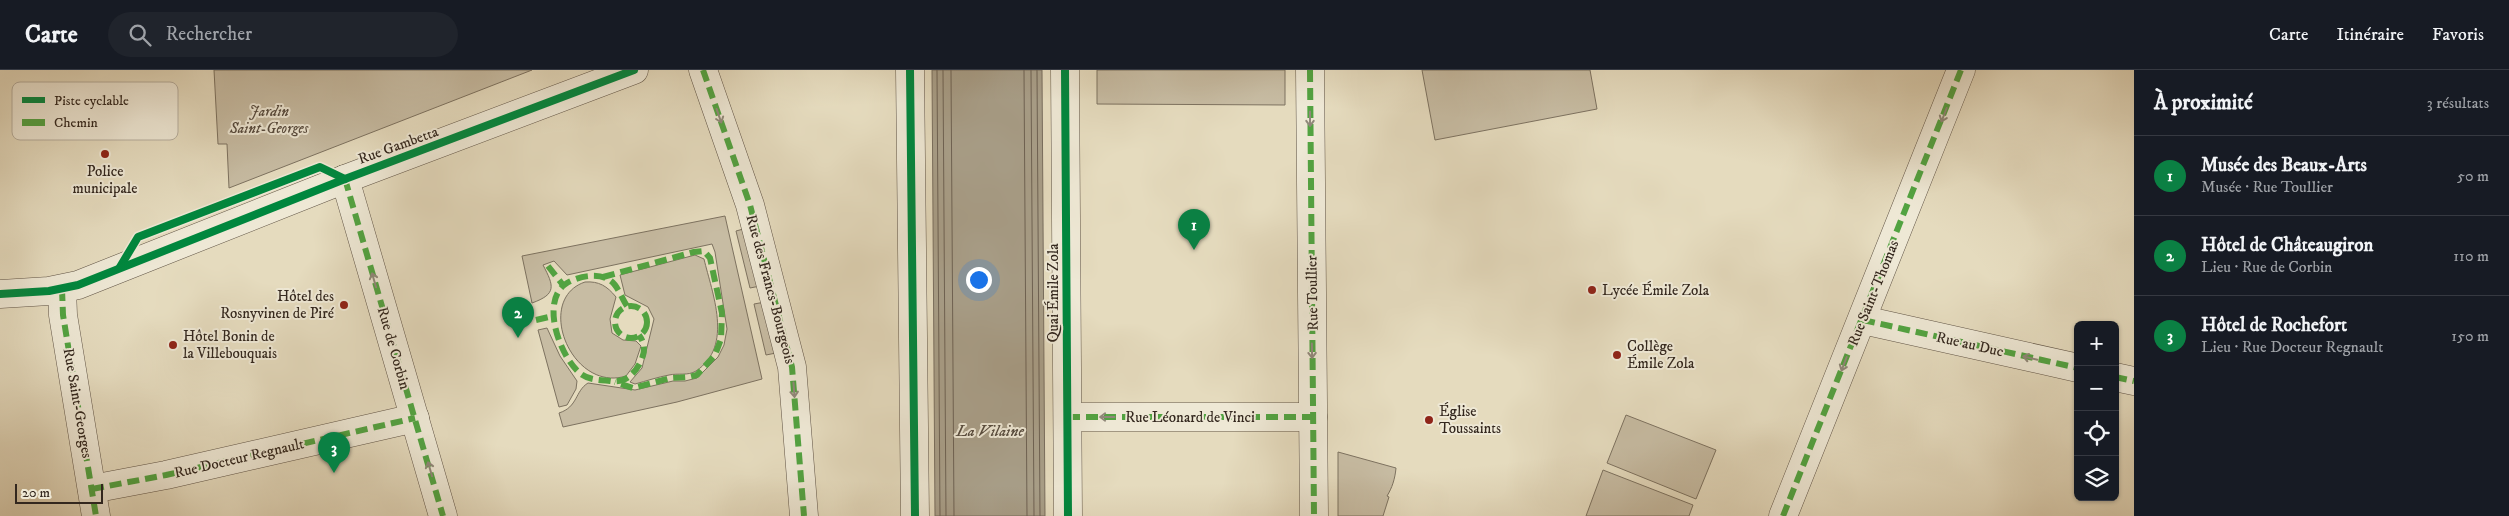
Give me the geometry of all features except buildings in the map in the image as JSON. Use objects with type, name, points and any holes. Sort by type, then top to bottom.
[{"type":"street","name":"Rue Gambetta","points":[[0,294],[62,289],[634,70]]},
{"type":"street","name":"Rue des Francs-Bourgeois","points":[[703,70],[750,205],[792,367],[804,516]]},
{"type":"street","points":[[910,70],[915,516]]},
{"type":"street","name":"Quai Émile Zola","points":[[1065,70],[1068,516]]},
{"type":"street","name":"Rue Toullier","points":[[1310,70],[1314,516]]},
{"type":"street","name":"Rue Saint-Thomas","points":[[1783,516],[1962,70]]},
{"type":"street","name":"Rue de Corbin","points":[[345,180],[443,516]]},
{"type":"street","name":"Rue Saint-Georges","points":[[62,289],[63,315],[96,516]]},
{"type":"street","name":"Rue au Duc","points":[[1863,320],[2074,367]]},
{"type":"street","points":[[2119,378],[2134,381]]},
{"type":"street","name":"Rue Léonard de Vinci","points":[[1068,417],[1313,417]]},
{"type":"street","name":"Rue Docteur Regnault","points":[[92,489],[166,476],[415,418]]},
{"type":"green space","name":"Jardin Saint-Georges","points":[[214,70],[532,70],[229,188],[227,144],[218,144]]},
{"type":"green space","points":[[1097,70],[1285,70],[1285,105],[1097,104]]},
{"type":"green space","points":[[1422,70],[1590,70],[1597,109],[1435,140]]},
{"type":"green space","points":[[725,216],[762,379],[677,402],[563,427],[559,413],[570,407],[588,383],[635,390],[673,381],[685,381],[697,378],[718,357],[724,345],[727,329],[715,252],[712,244],[567,275],[554,261],[543,265],[551,284],[549,293],[532,303],[522,256]]},
{"type":"green space","points":[[747,228],[760,286],[750,288],[736,231]]},
{"type":"green space","points":[[695,255],[704,259],[717,318],[717,334],[714,348],[708,360],[693,373],[669,375],[635,384],[630,382],[642,368],[654,319],[648,307],[625,295],[620,275]]},
{"type":"green space","points":[[585,282],[599,283],[613,293],[616,297],[610,319],[612,333],[623,340],[636,341],[641,346],[635,364],[626,376],[606,378],[589,371],[575,358],[566,342],[561,324],[562,306],[570,292]]},
{"type":"green space","points":[[765,302],[776,353],[766,355],[754,304]]},
{"type":"green space","points":[[547,328],[560,356],[577,381],[576,389],[567,405],[559,407],[538,330]]},
{"type":"green space","points":[[1626,415],[1716,450],[1696,499],[1607,463]]},
{"type":"green space","points":[[1338,452],[1396,468],[1383,516],[1338,516]]},
{"type":"green space","points":[[1603,470],[1693,505],[1689,516],[1586,516]]},
{"type":"water","name":"La Vilaine","points":[[932,70],[1042,70],[1045,516],[935,516]]},
{"type":"marked path","points":[[703,70],[750,205],[792,367],[804,516]]},
{"type":"marked path","points":[[1310,70],[1314,516]]},
{"type":"marked path","points":[[1783,516],[1961,70]]},
{"type":"marked path","points":[[345,179],[443,516]]},
{"type":"marked path","points":[[603,277],[694,252],[704,251],[710,258],[722,313],[721,339],[715,355],[697,375],[671,378],[633,388],[615,382]]},
{"type":"marked path","points":[[548,266],[563,285]]},
{"type":"marked path","points":[[627,306],[616,286],[606,278],[589,276],[577,278],[567,283],[559,291],[554,302],[556,329],[560,343],[573,366],[584,376],[591,379],[620,381],[628,378],[634,372],[643,356],[643,342],[639,335]]},
{"type":"marked path","points":[[62,289],[63,315],[96,516]]},
{"type":"marked path","points":[[631,306],[637,307],[642,311],[646,316],[647,322],[646,328],[642,333],[637,337],[631,338],[625,337],[620,333],[616,328],[615,322],[616,316],[620,311],[625,307],[631,306]]},
{"type":"marked path","points":[[536,320],[553,316]]},
{"type":"marked path","points":[[1863,320],[2074,367]]},
{"type":"marked path","points":[[2119,378],[2134,381]]},
{"type":"marked path","points":[[1068,417],[1313,417]]},
{"type":"marked path","points":[[92,489],[166,475],[415,418]]},
{"type":"cycle path","points":[[0,294],[49,291],[78,285],[345,179],[634,70]]},
{"type":"cycle path","points":[[910,70],[915,516]]},
{"type":"cycle path","points":[[1065,70],[1068,516]]},
{"type":"cycle path","points":[[120,267],[138,237],[320,167],[345,179]]},
{"type":"place","name":"Police municipale","points":[[105,154]]},
{"type":"place","name":"Musée des Beaux-Arts","points":[[1194,250]]},
{"type":"place","name":"Lycée Émile Zola","points":[[1592,290]]},
{"type":"place","name":"Hôtel des Rosnyvinen de Piré","points":[[344,305]]},
{"type":"place","name":"Hôtel de Châteaugiron","points":[[518,338]]},
{"type":"place","name":"Hôtel Bonin de la Villebouquais","points":[[173,345]]},
{"type":"place","name":"Collège Émile Zola","points":[[1617,355]]},
{"type":"place","name":"Église Toussaints","points":[[1429,420]]},
{"type":"place","name":"Hôtel de Rochefort","points":[[334,473]]}]
